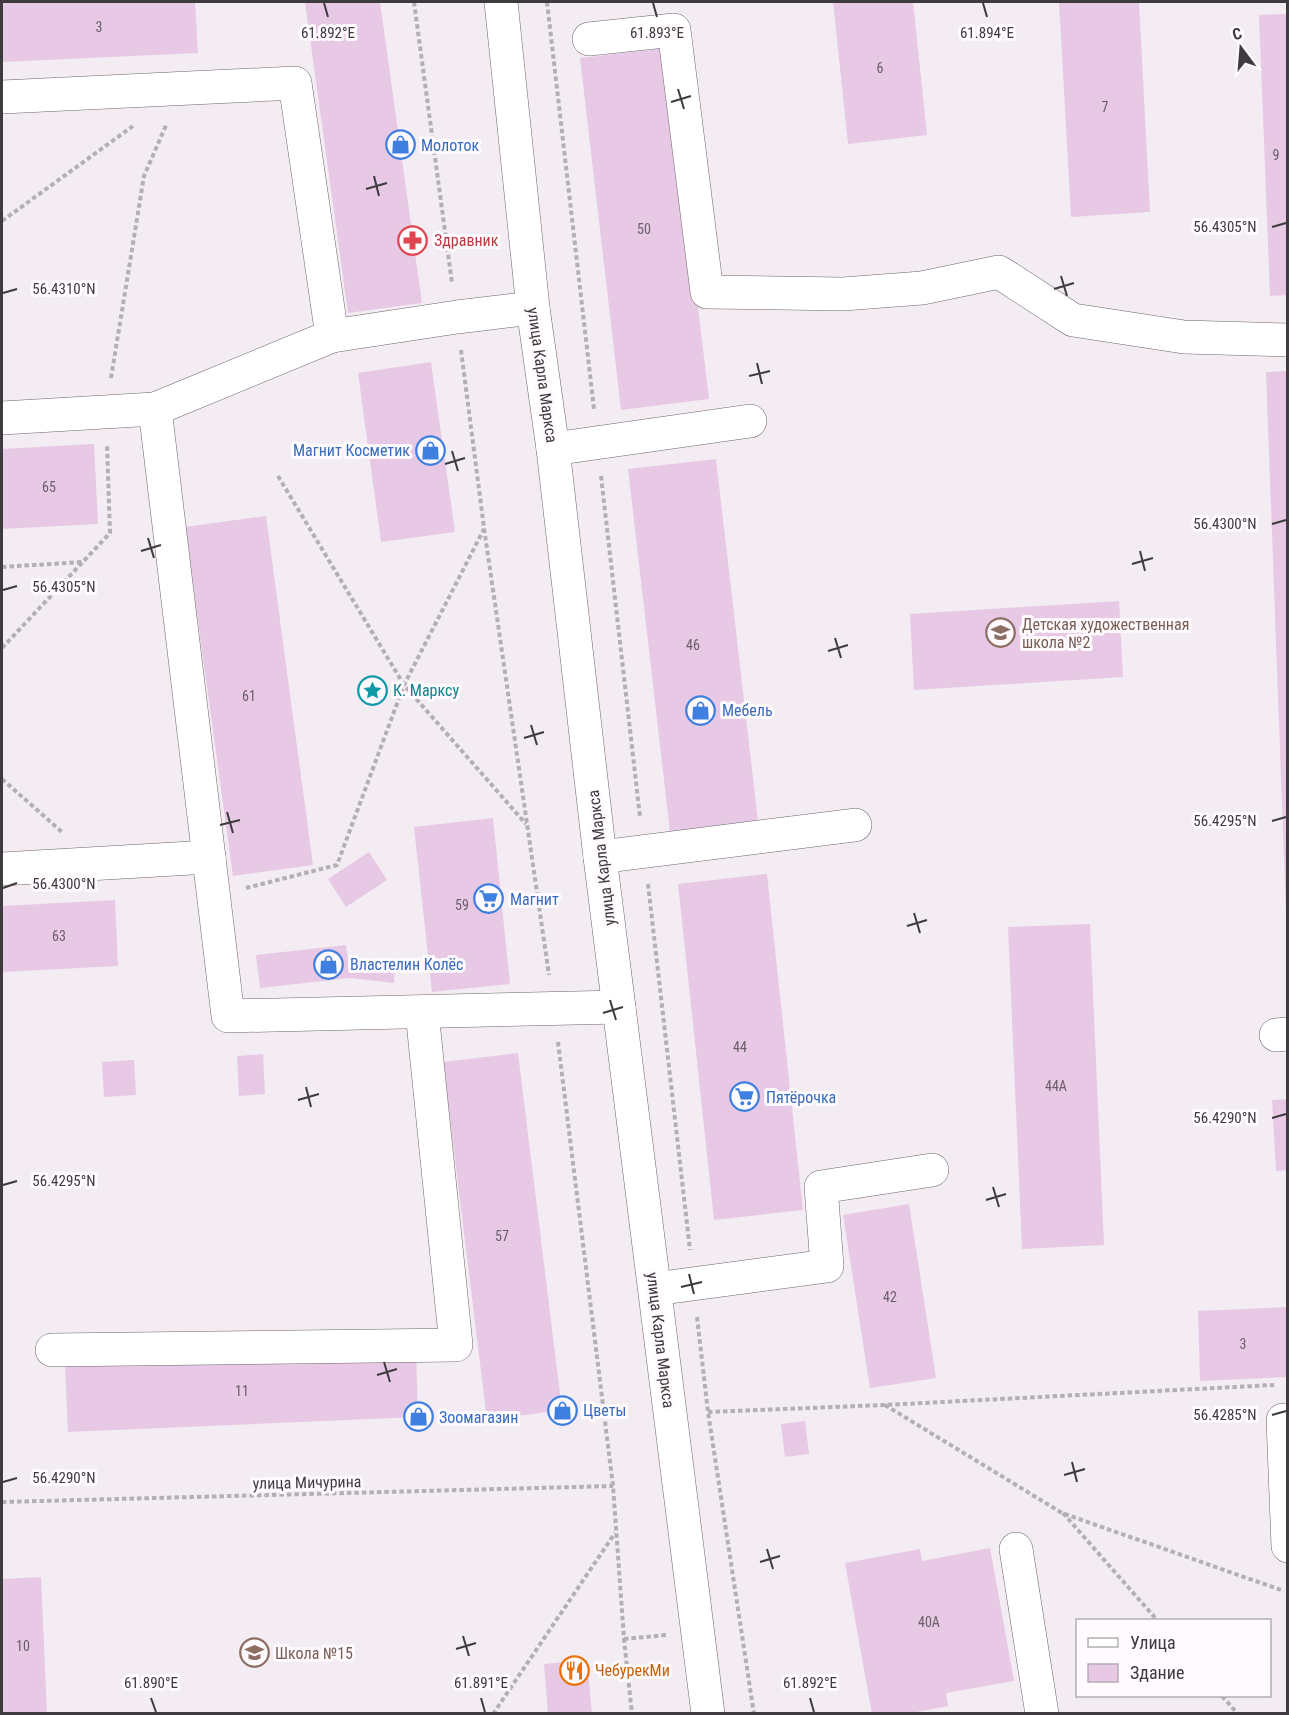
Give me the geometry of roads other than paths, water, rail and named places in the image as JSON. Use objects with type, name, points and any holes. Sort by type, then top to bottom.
[{"type":"street","name":"улица Карла Маркса","points":[[501,2],[533,308],[553,449],[600,857],[708,1713]]},
{"type":"street","points":[[589,39],[674,30],[707,292],[854,293],[922,288],[999,272],[1073,320],[1184,337],[1287,340]]},
{"type":"street","points":[[2,97],[295,83],[332,336]]},
{"type":"street","points":[[2,417],[155,409],[332,336],[457,316],[533,308]]},
{"type":"street","points":[[155,409],[228,1016],[619,1007]]},
{"type":"street","points":[[553,449],[750,422]]},
{"type":"street","points":[[600,857],[855,825]]},
{"type":"street","points":[[2,869],[209,856]]},
{"type":"street","points":[[52,1350],[456,1345],[422,1012]]},
{"type":"street","points":[[655,1289],[827,1266],[821,1187],[932,1170]]},
{"type":"street","points":[[1287,1420],[1283,1420],[1287,1546]]},
{"type":"street","points":[[1016,1549],[1042,1713]]},
{"type":"place","name":"Молоток","points":[[400,145]]},
{"type":"place","name":"Здравник","points":[[413,240]]},
{"type":"place","name":"Магнит Косметик","points":[[431,450]]},
{"type":"place","name":"Детская художественная школа №2","points":[[1001,633]]},
{"type":"place","name":"К. Марксу","points":[[372,690]]},
{"type":"place","name":"Мебель","points":[[701,710]]},
{"type":"place","name":"Магнит","points":[[489,899]]},
{"type":"place","name":"Властелин Колёс","points":[[329,964]]},
{"type":"place","name":"Пятёрочка","points":[[745,1097]]},
{"type":"place","name":"Цветы","points":[[562,1410]]},
{"type":"place","name":"Зоомагазин","points":[[418,1417]]},
{"type":"place","name":"Школа №15","points":[[254,1653]]},
{"type":"place","name":"ЧебурекМи","points":[[574,1670]]}]
